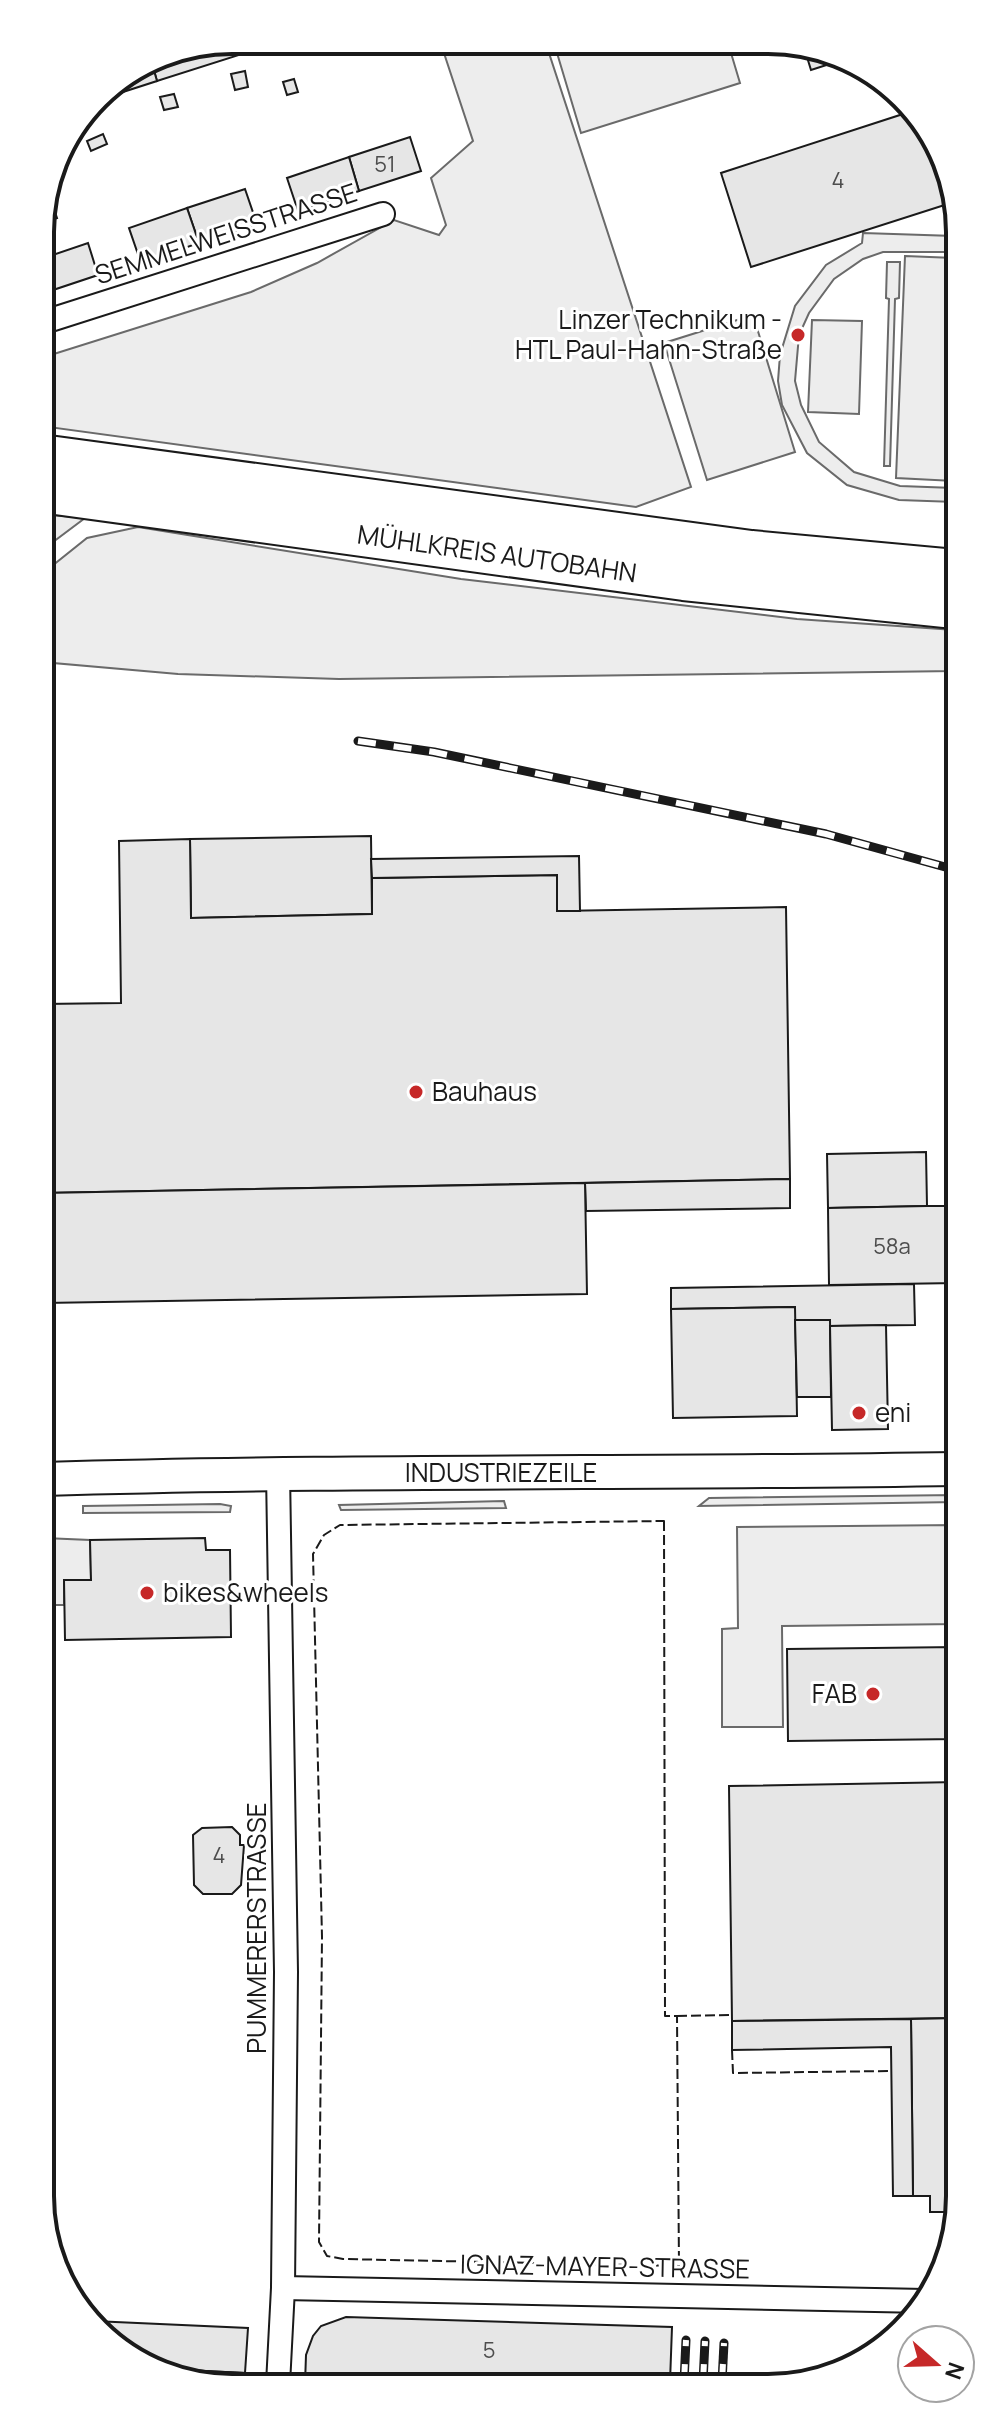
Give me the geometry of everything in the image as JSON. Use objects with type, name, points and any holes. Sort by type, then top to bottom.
[{"type":"highway","name":"MÜHLKREIS AUTOBAHN","points":[[54,458],[751,552],[946,570]]},
{"type":"highway","name":"MÜHLKREIS AUTOBAHN","points":[[54,493],[684,579],[946,606]]},
{"type":"main road","name":"INDUSTRIEZEILE","points":[[54,1479],[278,1472],[679,1473],[946,1469]]},
{"type":"street","name":"SEMMELWEISSTRASSE","points":[[54,319],[383,214]]},
{"type":"street","name":"PUMMERERSTRASSE","points":[[278,1472],[286,1920],[283,2288],[279,2374]]},
{"type":"street","name":"IGNAZ-MAYER-STRASSE","points":[[283,2288],[912,2301]]},
{"type":"shaded area","points":[[444,54],[549,54],[691,487],[636,507],[54,428],[54,354],[251,292],[317,263],[394,220],[439,235],[446,225],[431,178],[473,141]]},
{"type":"shaded area","points":[[557,54],[731,54],[740,83],[581,133]]},
{"type":"shaded area","points":[[863,233],[946,236],[946,252],[883,252],[863,259],[834,279],[809,313],[799,335],[795,381],[801,405],[819,442],[854,472],[900,486],[946,488],[946,502],[899,500],[847,485],[807,453],[782,405],[778,381],[780,355],[795,306],[826,265],[862,243]]},
{"type":"shaded area","points":[[905,256],[946,258],[946,481],[896,478]]},
{"type":"shaded area","points":[[887,262],[900,262],[899,298],[895,299],[890,466],[884,466],[889,299],[886,298]]},
{"type":"shaded area","points":[[753,315],[795,452],[707,480],[664,343]]},
{"type":"shaded area","points":[[812,320],[862,321],[859,414],[808,412]]},
{"type":"shaded area","points":[[54,515],[85,518],[54,541]]},
{"type":"shaded area","points":[[138,527],[461,579],[797,619],[946,629],[946,671],[339,679],[178,674],[54,663],[54,564],[87,538]]},
{"type":"shaded area","points":[[946,1495],[946,1502],[699,1506],[709,1498]]},
{"type":"shaded area","points":[[504,1501],[506,1508],[341,1510],[339,1505]]},
{"type":"shaded area","points":[[83,1506],[231,1506],[230,1512],[83,1513]]},
{"type":"shaded area","points":[[946,1525],[946,1624],[782,1626],[783,1727],[722,1727],[722,1629],[738,1628],[737,1527]]},
{"type":"shaded area","points":[[54,1538],[90,1540],[91,1580],[64,1580],[64,1605],[54,1605]]},
{"type":"building","points":[[242,54],[157,81],[154,72],[186,60]]},
{"type":"building","points":[[807,58],[828,64],[811,70]]},
{"type":"building","points":[[245,71],[248,87],[235,90],[231,74]]},
{"type":"building","points":[[154,72],[157,81],[123,92]]},
{"type":"building","points":[[294,79],[298,92],[287,95],[283,82]]},
{"type":"building","points":[[174,94],[178,107],[164,110],[160,97]]},
{"type":"building","points":[[901,114],[916,133],[932,164],[943,205],[751,267],[721,173]]},
{"type":"building","points":[[103,134],[107,144],[91,151],[87,141]]},
{"type":"building","points":[[410,137],[421,171],[359,191],[349,157]]},
{"type":"building","points":[[349,157],[359,191],[298,211],[287,178]]},
{"type":"building","points":[[245,189],[257,224],[199,243],[187,208]]},
{"type":"building","points":[[187,208],[199,243],[141,263],[129,228]]},
{"type":"building","points":[[88,243],[98,275],[54,290],[54,255]]},
{"type":"building","points":[[371,836],[372,914],[191,918],[190,839]]},
{"type":"building","name":"Bauhaus","points":[[190,839],[191,918],[372,914],[372,878],[557,875],[557,911],[786,907],[790,1179],[54,1193],[54,1004],[121,1003],[119,841]]},
{"type":"building","points":[[579,856],[580,911],[557,911],[557,875],[372,878],[371,859]]},
{"type":"building","points":[[926,1152],[927,1206],[828,1208],[827,1154]]},
{"type":"building","points":[[790,1179],[790,1208],[586,1211],[585,1183]]},
{"type":"building","points":[[585,1183],[587,1294],[54,1303],[54,1193]]},
{"type":"building","points":[[946,1206],[946,1283],[829,1285],[828,1208]]},
{"type":"building","points":[[914,1284],[915,1325],[830,1326],[830,1320],[795,1320],[795,1307],[671,1309],[671,1288]]},
{"type":"building","points":[[795,1307],[797,1416],[673,1418],[671,1309]]},
{"type":"building","points":[[795,1320],[830,1320],[831,1397],[797,1397]]},
{"type":"building","points":[[886,1325],[888,1429],[832,1430],[830,1326]]},
{"type":"building","name":"bikes&wheels","points":[[205,1538],[206,1550],[230,1550],[231,1637],[65,1640],[64,1580],[91,1580],[90,1540]]},
{"type":"building","name":"FAB","points":[[946,1647],[946,1739],[788,1741],[787,1649]]},
{"type":"building","points":[[946,1782],[946,2018],[732,2021],[729,1786]]},
{"type":"building","points":[[232,1827],[240,1835],[240,1845],[244,1845],[241,1885],[232,1894],[203,1894],[194,1885],[193,1835],[202,1828]]},
{"type":"building","points":[[946,2018],[945,2212],[930,2212],[930,2196],[913,2196],[911,2019]]},
{"type":"building","points":[[911,2019],[913,2196],[893,2196],[891,2047],[732,2050],[732,2021]]},
{"type":"building","points":[[346,2317],[672,2327],[670,2374],[305,2374],[306,2355],[313,2336],[321,2326]]},
{"type":"building","points":[[107,2322],[248,2328],[245,2373],[196,2371],[175,2365],[133,2344]]},
{"type":"building","points":[[196,2371],[245,2373],[232,2374]]},
{"type":"railway","points":[[358,741],[434,752],[826,834],[946,867]]},
{"type":"railway","points":[[684,2374],[686,2340]]},
{"type":"railway","points":[[703,2374],[705,2341]]},
{"type":"railway","points":[[722,2374],[724,2343]]},
{"type":"fence","points":[[664,1521],[665,2016],[677,2016],[679,2266],[343,2259],[327,2256],[319,2242],[322,1937],[313,1554],[324,1535],[340,1525],[664,1521]]},
{"type":"fence","points":[[677,2016],[732,2015]]},
{"type":"fence","points":[[732,2050],[733,2073],[891,2071]]},
{"type":"place","name":"Linzer Technikum - HTL Paul-Hahn-Straße","points":[[798,335]]},
{"type":"place","name":"Bauhaus","points":[[416,1092]]},
{"type":"place","name":"eni","points":[[859,1413]]},
{"type":"place","name":"bikes&wheels","points":[[147,1593]]},
{"type":"place","name":"FAB","points":[[873,1694]]}]
